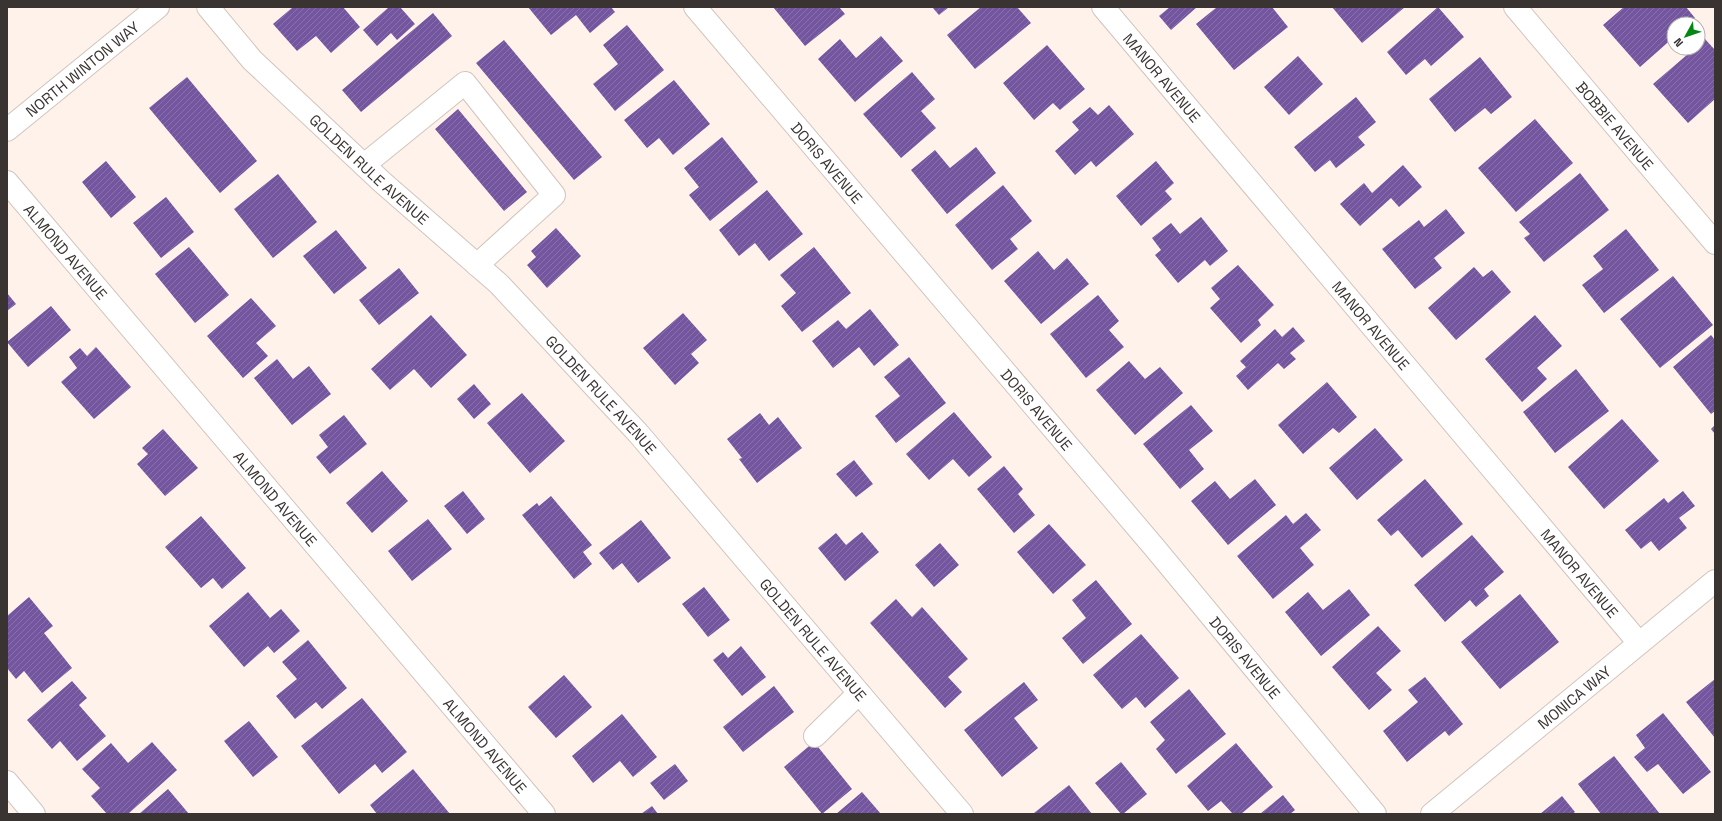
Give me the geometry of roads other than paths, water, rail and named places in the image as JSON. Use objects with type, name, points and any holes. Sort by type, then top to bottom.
[{"type":"street","name":"NORTH WINTON WAY","points":[[7,130],[158,7]]},
{"type":"street","name":"GOLDEN RULE AVENUE","points":[[208,7],[252,60],[364,165],[499,284],[638,433],[962,814]]},
{"type":"street","name":"DORIS AVENUE","points":[[695,7],[1154,547],[1375,814]]},
{"type":"street","name":"MANOR AVENUE","points":[[1103,7],[1639,643]]},
{"type":"street","name":"BOBBIE AVENUE","points":[[1515,7],[1715,243]]},
{"type":"street","points":[[364,165],[465,83],[554,195],[477,265]]},
{"type":"street","name":"ALMOND AVENUE","points":[[7,182],[544,814]]},
{"type":"street","name":"MONICA WAY","points":[[1432,814],[1715,581]]},
{"type":"street","points":[[815,736],[859,693]]},
{"type":"street","points":[[7,782],[34,814]]}]
